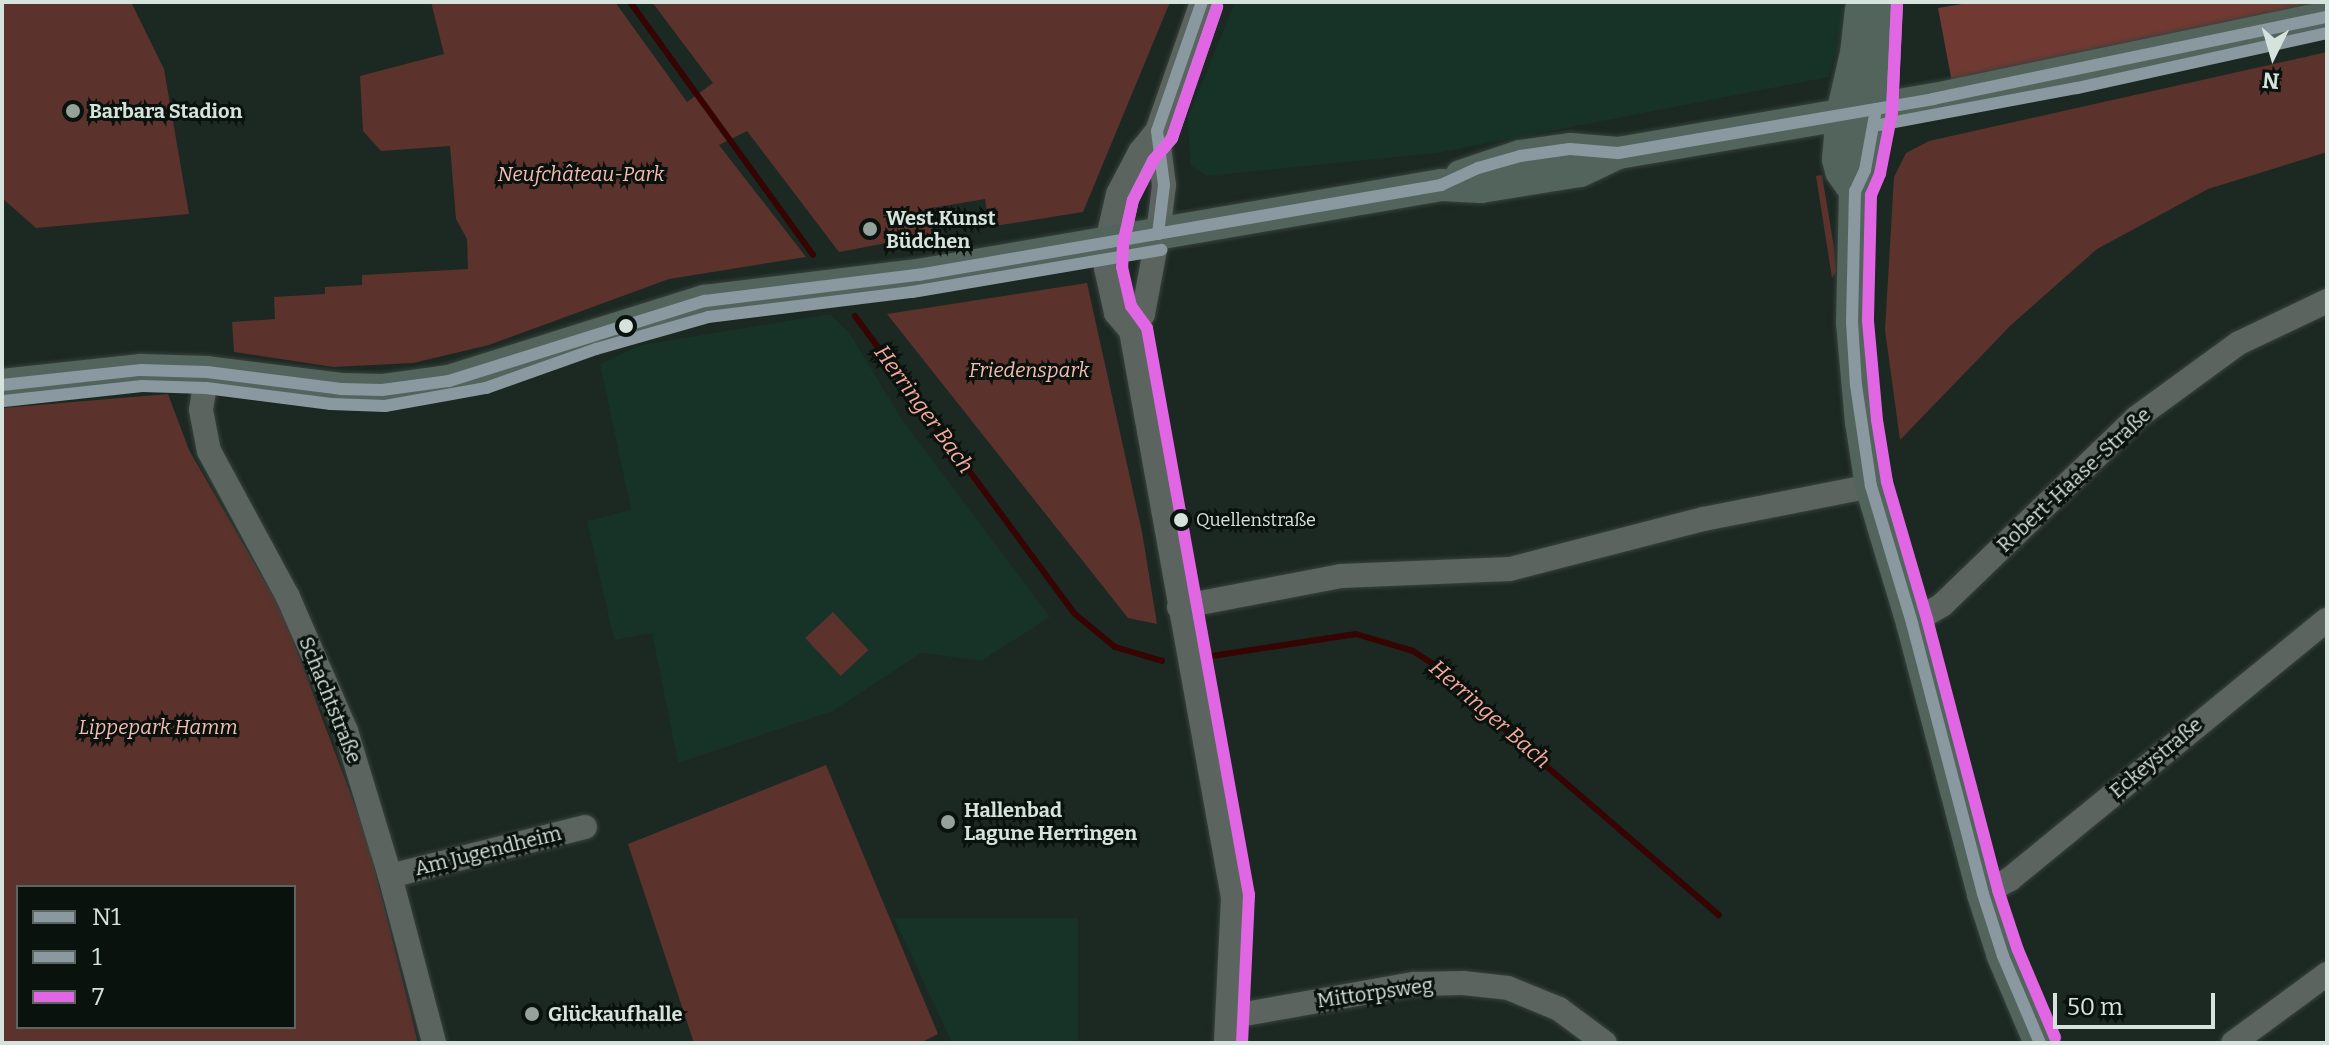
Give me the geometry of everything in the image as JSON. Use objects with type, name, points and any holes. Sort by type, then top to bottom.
[{"type":"main road","points":[[1855,191],[1841,171],[1838,159],[1842,114],[1856,53],[1862,2]]},
{"type":"main road","points":[[1881,2],[1876,109],[1865,170],[1855,191],[1852,322],[1856,385],[1871,486],[1912,623],[1983,894],[2003,956],[2040,1043]]},
{"type":"main road","points":[[2,385],[141,370],[207,372],[341,389],[382,390],[449,381],[705,301],[899,278],[1441,185],[1481,187],[1580,171],[1618,153],[2074,72],[2327,17]]},
{"type":"street","points":[[1202,2],[1157,131],[1140,152],[1118,194],[1107,242],[1109,294],[1116,313],[1131,331],[1233,898],[1226,1043]]},
{"type":"street","points":[[1131,331],[1143,314],[1158,234],[1164,185],[1157,131]]},
{"type":"street","name":"Robert-Haase-Straße","points":[[1912,623],[1942,605],[2136,418],[2239,343],[2327,301]]},
{"type":"street","name":"Schachtstraße","points":[[207,372],[201,410],[209,451],[288,597],[346,731],[390,876],[434,1043]]},
{"type":"street","points":[[1179,607],[1341,576],[1510,569],[1704,519],[1871,486]]},
{"type":"street","name":"Eckeystraße","points":[[1983,894],[2010,879],[2327,620]]},
{"type":"street","name":"Am Jugendheim","points":[[390,876],[585,827]]},
{"type":"street","points":[[2233,1043],[2327,974]]},
{"type":"street","name":"Mittorpsweg","points":[[1228,1017],[1414,984],[1463,983],[1508,988],[1559,1009],[1605,1043]]},
{"type":"shaded area","points":[[1235,2],[1843,2],[1838,45],[1829,77],[1437,153],[1207,176],[1190,165],[1188,117]]},
{"type":"shaded area","points":[[1974,2],[2327,2],[1953,88],[1938,8]]},
{"type":"shaded area","points":[[830,314],[850,334],[901,418],[1050,617],[981,661],[921,653],[833,711],[678,763],[652,633],[614,640],[587,521],[631,510],[600,364],[641,345]]},
{"type":"shaded area","points":[[894,918],[1078,918],[1078,1043],[952,1043]]},
{"type":"green space","name":"Barbara Stadion","points":[[2,2],[131,2],[164,69],[189,214],[36,228],[2,198]]},
{"type":"green space","name":"Neufchâteau-Park","points":[[431,2],[615,2],[687,102],[713,83],[652,2],[1170,2],[1083,212],[989,227],[985,199],[932,208],[935,234],[839,252],[747,131],[719,145],[806,257],[669,279],[489,345],[413,363],[334,367],[234,352],[232,322],[275,319],[274,297],[325,294],[325,287],[362,285],[362,275],[468,269],[467,239],[456,219],[450,146],[381,151],[363,131],[360,76],[444,54]]},
{"type":"green space","points":[[2327,52],[2327,152],[2208,189],[2097,249],[2011,325],[1900,440],[1885,330],[1894,177],[1906,153],[1929,141]]},
{"type":"green space","points":[[1822,175],[1834,247],[1836,272],[1832,278],[1816,176]]},
{"type":"green space","name":"Friedenspark","points":[[1087,283],[1142,532],[1157,624],[1128,618],[887,314]]},
{"type":"green space","name":"Lippepark Hamm","points":[[168,394],[189,450],[282,611],[367,838],[418,1043],[2,1043],[2,408]]},
{"type":"green space","points":[[833,612],[868,650],[841,676],[805,638]]},
{"type":"green space","points":[[826,765],[938,1034],[920,1043],[694,1043],[628,844]]},
{"type":"waterway","name":"Herringer Bach","points":[[630,2],[813,255]]},
{"type":"waterway","name":"Herringer Bach","points":[[855,316],[1075,614],[1115,647],[1162,661]]},
{"type":"waterway","name":"Herringer Bach","points":[[1212,656],[1356,634],[1413,651],[1442,670],[1516,740],[1719,915]]},
{"type":"transit line","name":"N1","points":[[1158,234],[1164,185],[1157,131],[1202,2]]},
{"type":"transit line","name":"1","points":[[1892,110],[1897,3]]},
{"type":"transit line","name":"7","points":[[1897,3],[1892,112],[1880,174],[1871,195],[1868,321],[1877,420],[1887,482],[1927,619],[1998,890],[2018,950],[2055,1037]]},
{"type":"transit line","name":"1","points":[[1123,246],[1133,200],[1153,161],[1172,138],[1217,7]]},
{"type":"transit line","name":"7","points":[[1217,7],[1172,138],[1153,161],[1133,200],[1123,244],[1122,267],[1131,306],[1147,328],[1249,895],[1242,1043]]},
{"type":"transit line","name":"N1","points":[[2,385],[141,370],[207,372],[341,389],[382,390],[449,381],[705,301],[918,275],[1441,185],[1478,168],[1520,156],[1570,149],[1618,153],[1933,99],[2327,17]]},
{"type":"transit line","name":"1","points":[[1879,125],[2077,88],[2327,33]]},
{"type":"transit line","name":"N1","points":[[1876,109],[1865,170],[1855,191],[1852,322],[1856,385],[1871,486],[1912,623],[1983,894],[2003,956],[2040,1043]]},
{"type":"transit line","name":"1","points":[[4,401],[142,386],[206,388],[331,404],[385,406],[486,388],[596,349],[708,317],[912,292],[1161,250]]},
{"type":"place","name":"Barbara Stadion","points":[[73,111]]},
{"type":"place","name":"West.Kunst Büdchen","points":[[870,229]]},
{"type":"place","name":"Quellenstraße","points":[[1181,520]]},
{"type":"place","name":"Hallenbad Lagune Herringen","points":[[948,822]]},
{"type":"place","name":"Glückaufhalle","points":[[532,1014]]}]
